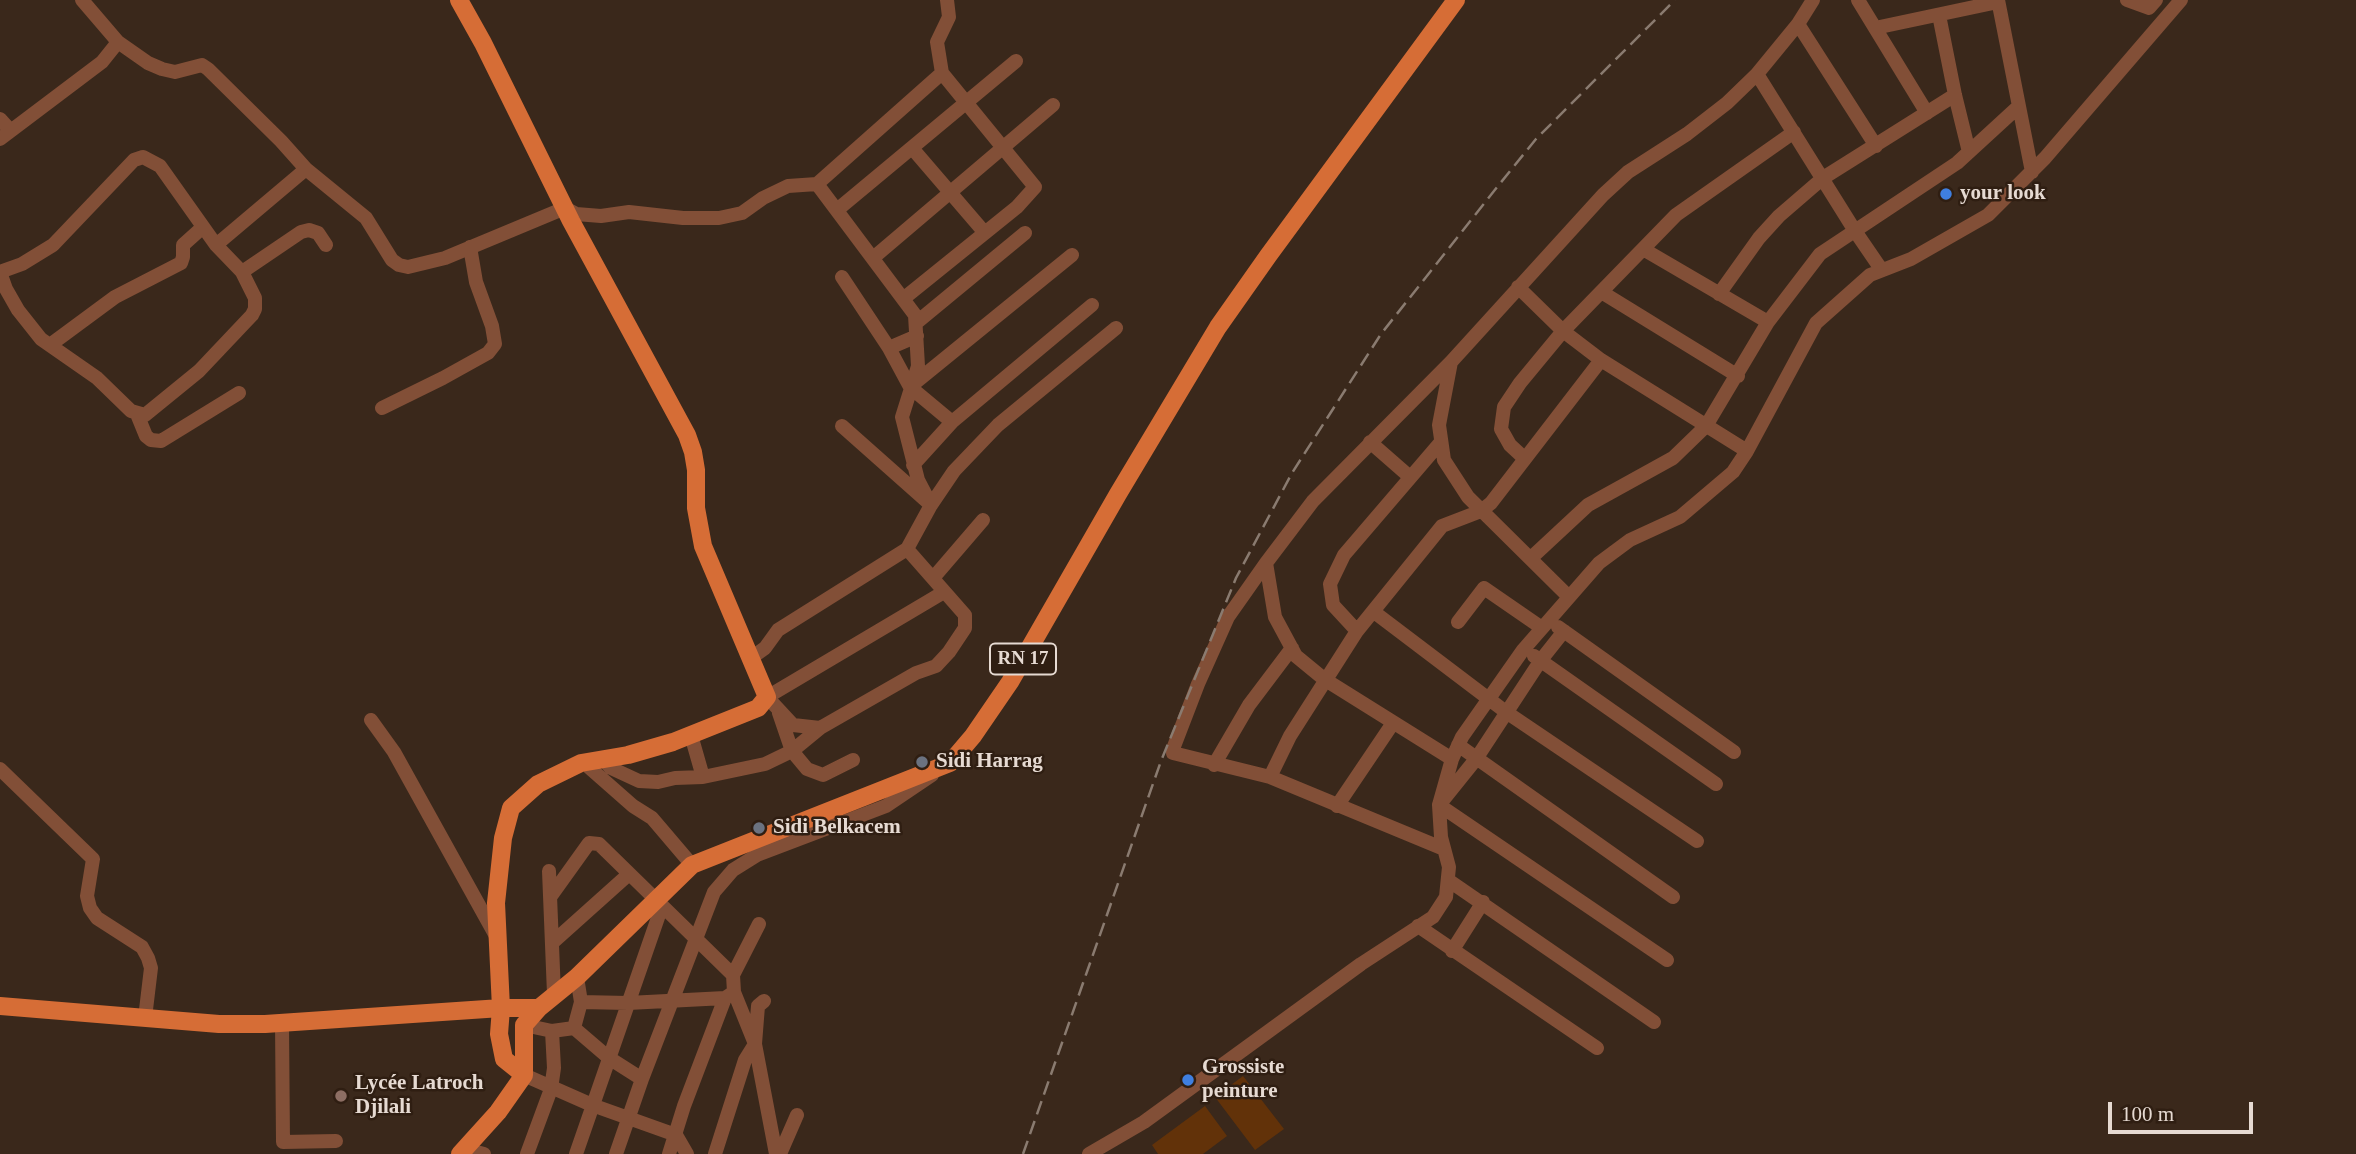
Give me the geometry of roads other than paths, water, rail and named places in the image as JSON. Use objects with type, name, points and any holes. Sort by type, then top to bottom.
[{"type":"main road","points":[[459,0],[565,208],[687,435],[696,470],[696,508],[703,545],[772,703],[691,735],[628,755],[583,762],[538,784],[511,808],[503,838],[496,903],[499,1034],[504,1059],[524,1075]]},
{"type":"main road","name":"RN 17","points":[[524,1025],[539,1007],[577,977],[659,902],[692,865],[950,763],[981,727],[1010,682],[1218,327],[1456,0]]},
{"type":"main road","points":[[0,1006],[219,1024],[282,1023],[539,1007]]},
{"type":"main road","points":[[463,1151],[498,1111],[524,1075],[524,1025]]},
{"type":"street","points":[[82,0],[118,43],[148,63],[174,72],[202,65],[208,69],[306,169],[366,218],[392,260],[408,267],[445,258],[565,208],[576,214],[601,216],[629,212],[683,218],[719,218],[742,213],[763,198],[789,186],[817,184],[942,73]]},
{"type":"street","points":[[903,299],[1017,206],[1035,187],[942,73],[936,42],[949,17],[947,0]]},
{"type":"street","points":[[1444,849],[1270,778],[1176,755],[1172,749],[1198,684],[1228,617],[1313,501],[1451,362],[1603,195],[1628,172],[1727,103],[1758,74],[1813,0]]},
{"type":"street","points":[[1858,0],[1927,113]]},
{"type":"street","points":[[2127,0],[2150,8],[2156,0]]},
{"type":"street","points":[[1089,1154],[1144,1122],[1361,964],[1433,917],[1446,897],[1449,867],[1439,805],[1455,752],[1488,698],[1523,650],[1599,563],[1630,540],[1680,517],[1733,472],[1816,323],[1870,275],[1912,259],[1988,215],[2032,172],[2181,0]]},
{"type":"street","points":[[1875,29],[1998,1],[2032,172]]},
{"type":"street","points":[[1939,15],[1969,152]]},
{"type":"street","points":[[1798,23],[1876,146]]},
{"type":"street","points":[[0,119],[5,134],[37,113],[102,62],[118,43]]},
{"type":"street","points":[[837,210],[1016,61]]},
{"type":"street","points":[[1758,74],[1881,269]]},
{"type":"street","points":[[1719,294],[1759,238],[1779,216],[1823,178],[1955,95]]},
{"type":"street","points":[[873,258],[1053,105]]},
{"type":"street","points":[[1531,558],[1588,505],[1673,458],[1706,426],[1768,322],[1820,254],[1957,163],[2018,107]]},
{"type":"street","points":[[1524,458],[1510,444],[1501,429],[1504,407],[1563,331],[1603,293],[1676,215],[1794,132]]},
{"type":"street","points":[[912,148],[985,233]]},
{"type":"street","points":[[143,157],[160,166],[216,245],[242,272],[255,298],[253,315],[199,371],[145,415],[131,411],[97,378],[41,339],[18,310],[0,272],[22,264],[53,245],[134,160],[143,157]]},
{"type":"street","points":[[216,245],[306,169]]},
{"type":"street","points":[[817,184],[915,315],[918,366],[902,417],[913,465],[931,505]]},
{"type":"street","points":[[50,345],[115,297],[181,263],[183,245],[203,227]]},
{"type":"street","points":[[242,272],[301,232],[309,230],[318,233],[327,244]]},
{"type":"street","points":[[888,348],[917,330],[1025,233]]},
{"type":"street","points":[[382,408],[488,353],[495,344],[492,326],[476,282],[470,247]]},
{"type":"street","points":[[1643,249],[1768,322]]},
{"type":"street","points":[[910,387],[1072,255]]},
{"type":"street","points":[[842,277],[910,387],[952,422]]},
{"type":"street","points":[[1518,287],[1563,331],[1601,360],[1747,451]]},
{"type":"street","points":[[1603,293],[1738,376]]},
{"type":"street","points":[[913,465],[952,422],[1092,305]]},
{"type":"street","points":[[751,658],[765,648],[778,631],[907,549],[931,505],[954,471],[998,425],[1116,328]]},
{"type":"street","points":[[1270,778],[1280,755],[1324,679],[1357,631],[1442,526],[1491,503],[1601,360]]},
{"type":"street","points":[[1451,362],[1439,425],[1444,460],[1468,497],[1568,596]]},
{"type":"street","points":[[137,414],[146,436],[151,440],[161,441],[239,393]]},
{"type":"street","points":[[842,426],[931,505]]},
{"type":"street","points":[[1370,442],[1410,477]]},
{"type":"street","points":[[1357,631],[1333,605],[1330,584],[1344,555],[1440,443]]},
{"type":"street","points":[[934,577],[984,520]]},
{"type":"street","points":[[603,759],[611,768],[639,781],[658,782],[703,777],[765,764],[792,751],[820,728],[916,673],[936,666],[965,628],[965,615],[907,549]]},
{"type":"street","points":[[1266,563],[1275,617],[1296,656],[1324,679],[1393,723],[1476,759],[1673,897]]},
{"type":"street","points":[[1458,622],[1484,588],[1545,624],[1564,631],[1734,752]]},
{"type":"street","points":[[772,703],[944,592]]},
{"type":"street","points":[[1374,612],[1506,712],[1698,841]]},
{"type":"street","points":[[1439,805],[1476,759],[1541,660],[1564,631]]},
{"type":"street","points":[[1214,765],[1249,705],[1292,648]]},
{"type":"street","points":[[1523,650],[1716,784]]},
{"type":"street","points":[[772,703],[793,725],[820,728]]},
{"type":"street","points":[[772,703],[792,751],[807,769],[823,775],[853,760]]},
{"type":"street","points":[[371,720],[394,752],[496,936]]},
{"type":"street","points":[[1336,806],[1393,723]]},
{"type":"street","points":[[691,735],[703,777]]},
{"type":"street","points":[[583,762],[633,806],[652,818],[692,865]]},
{"type":"street","points":[[616,1154],[714,892],[740,864],[886,806],[950,763]]},
{"type":"street","points":[[0,769],[93,859],[87,896],[90,908],[97,918],[142,947],[148,957],[151,968],[145,1018]]},
{"type":"street","points":[[1439,805],[1667,960]]},
{"type":"street","points":[[551,896],[589,843],[598,844],[733,975]]},
{"type":"street","points":[[549,871],[554,994]]},
{"type":"street","points":[[552,943],[629,874]]},
{"type":"street","points":[[1448,880],[1654,1021]]},
{"type":"street","points":[[576,1154],[628,1003],[659,902]]},
{"type":"street","points":[[1452,951],[1483,902]]},
{"type":"street","points":[[669,1154],[684,1106],[729,995],[733,975],[759,924]]},
{"type":"street","points":[[1418,926],[1597,1048]]},
{"type":"street","points":[[574,1028],[581,1002],[577,977]]},
{"type":"street","points":[[581,1002],[628,1003],[729,995]]},
{"type":"street","points":[[729,995],[755,1044],[778,1154]]},
{"type":"street","points":[[715,1154],[745,1060],[755,1044],[758,1006],[764,1001]]},
{"type":"street","points":[[282,1023],[283,1142],[336,1141]]},
{"type":"street","points":[[524,1025],[552,1031],[574,1028],[609,1058],[642,1079]]},
{"type":"street","points":[[527,1154],[551,1089],[554,1068],[552,1031]]},
{"type":"street","points":[[524,1075],[551,1089],[676,1135],[687,1154]]},
{"type":"street","points":[[778,1154],[797,1115]]},
{"type":"street","points":[[463,1151],[484,1154]]},
{"type":"railway","points":[[1023,1154],[1161,761],[1236,578],[1292,473],[1381,334],[1536,139],[1675,0]]},
{"type":"place","name":"your look","points":[[1946,194]]},
{"type":"place","name":"Sidi Harrag","points":[[922,762]]},
{"type":"place","name":"Sidi Belkacem","points":[[759,828]]},
{"type":"place","name":"Grossiste peinture","points":[[1188,1080]]},
{"type":"place","name":"Lycée Latroch Djilali","points":[[341,1096]]}]
